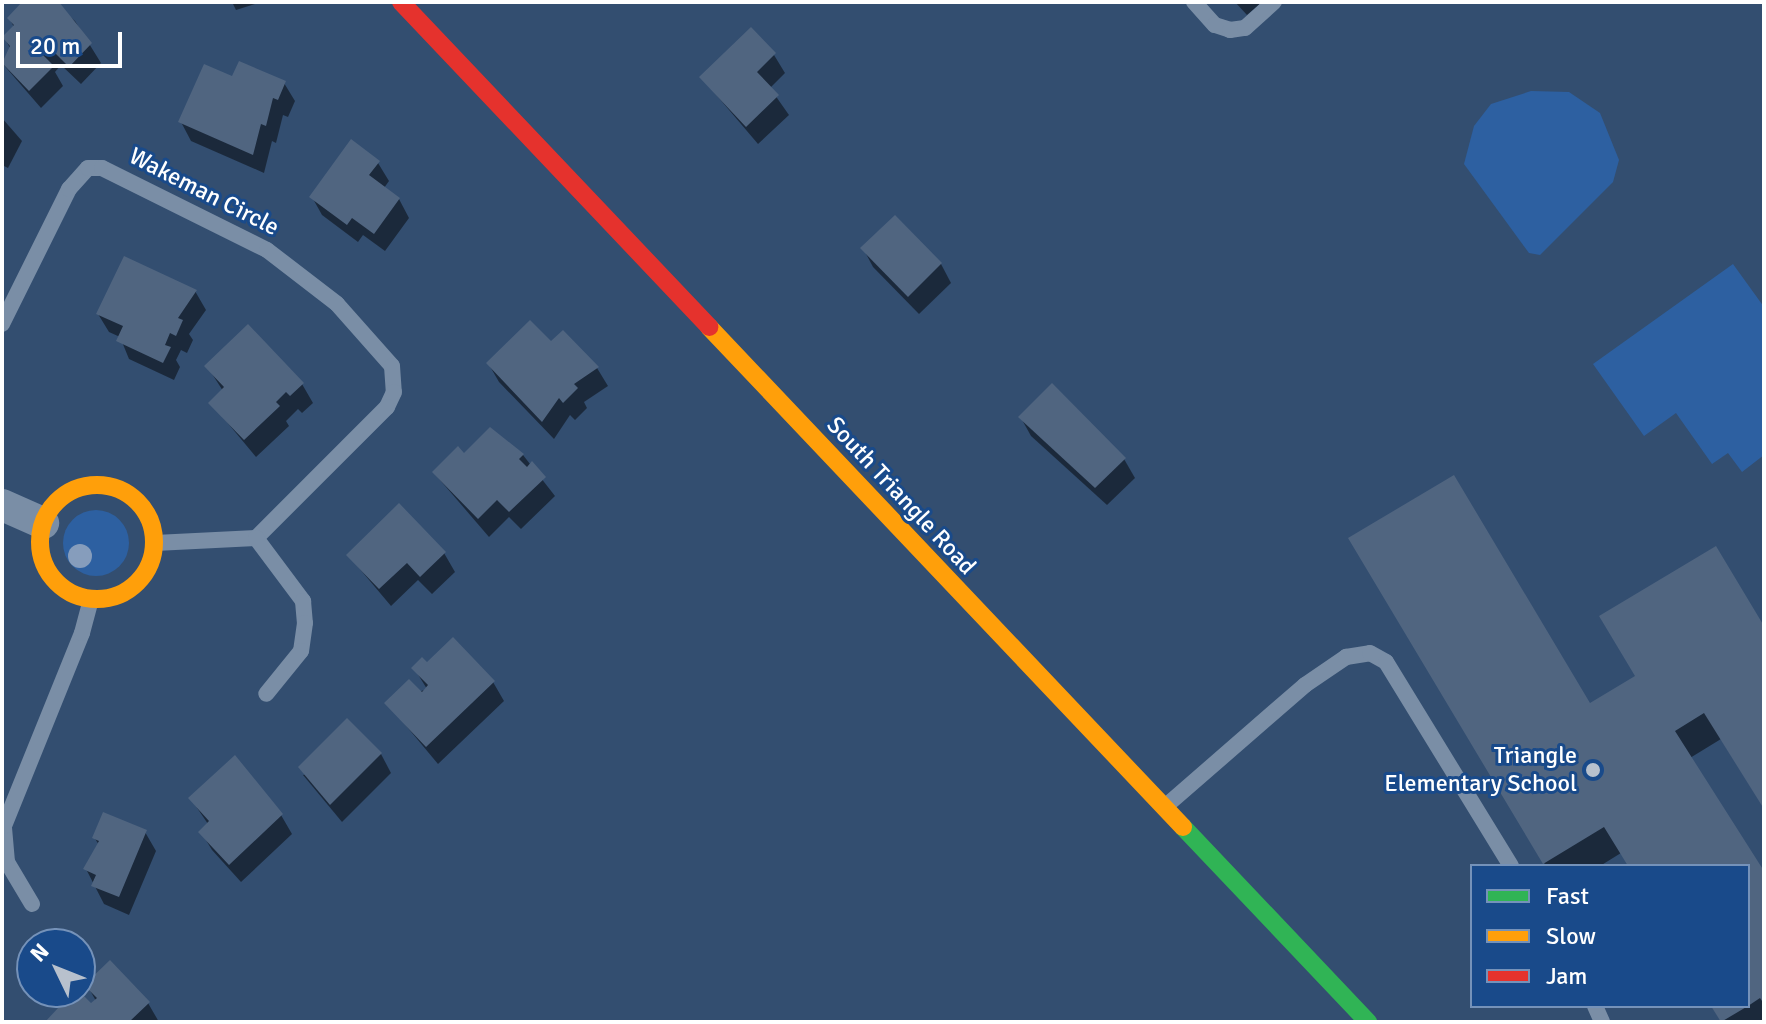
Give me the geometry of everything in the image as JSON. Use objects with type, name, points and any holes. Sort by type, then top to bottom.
[{"type":"street","name":"South Triangle Road","points":[[401,2],[1368,1022]]},
{"type":"street","points":[[115,487],[142,505],[155,543],[140,581],[118,596],[91,599],[72,594],[45,567],[40,549],[43,523],[61,497],[77,488],[115,487]]},
{"type":"street","points":[[2,505],[43,523]]},
{"type":"lane","points":[[1194,2],[1215,25],[1230,30],[1245,28],[1274,2]]},
{"type":"lane","name":"Wakeman Circle","points":[[2,324],[69,189],[88,168],[102,168],[230,227],[305,276],[392,366],[394,392],[378,418],[256,538]]},
{"type":"lane","points":[[155,543],[256,538],[303,601],[305,623],[301,651],[266,694]]},
{"type":"lane","points":[[32,904],[7,862],[4,826],[82,633],[91,599]]},
{"type":"lane","points":[[1164,807],[1305,685],[1346,657],[1370,653],[1386,662],[1510,864]]},
{"type":"shaded area","points":[[1531,91],[1569,92],[1600,113],[1619,160],[1613,182],[1540,255],[1529,253],[1464,164],[1474,126],[1491,104]]},
{"type":"shaded area","points":[[1733,264],[1764,307],[1764,455],[1742,472],[1728,453],[1712,464],[1676,413],[1644,436],[1593,364]]},
{"type":"shaded area","points":[[96,510],[119,520],[129,543],[119,566],[96,576],[73,566],[63,543],[73,520]]},
{"type":"building","points":[[22,2],[59,2],[92,43],[69,67],[50,48],[43,55],[54,66],[29,91],[2,63],[10,46],[2,37],[14,25],[7,18]]},
{"type":"building","points":[[751,27],[776,53],[757,72],[779,95],[746,127],[699,77]]},
{"type":"building","points":[[239,61],[286,81],[278,100],[273,98],[266,126],[261,124],[253,155],[178,122],[204,64],[232,76]]},
{"type":"building","points":[[351,139],[380,161],[369,175],[400,198],[374,234],[352,218],[347,225],[309,197]]},
{"type":"building","points":[[895,215],[942,263],[908,297],[860,248]]},
{"type":"building","points":[[124,256],[197,290],[178,318],[183,320],[176,336],[170,333],[165,345],[171,347],[163,363],[116,341],[123,326],[96,314]]},
{"type":"building","points":[[530,320],[551,341],[563,330],[599,367],[574,384],[578,388],[563,403],[559,398],[542,422],[486,363]]},
{"type":"building","points":[[248,324],[304,383],[290,396],[286,392],[276,402],[280,406],[244,440],[208,403],[224,387],[204,366]]},
{"type":"building","points":[[1052,383],[1126,458],[1095,488],[1018,417]]},
{"type":"building","points":[[490,427],[524,454],[519,459],[527,467],[532,461],[546,477],[509,512],[497,500],[478,519],[432,472],[458,446],[464,453]]},
{"type":"building","name":"Triangle Elementary School","points":[[1454,475],[1590,703],[1635,676],[1599,616],[1716,546],[1764,626],[1764,809],[1704,713],[1675,731],[1764,871],[1764,1004],[1760,998],[1750,1005],[1750,864],[1627,864],[1604,827],[1543,864],[1348,538]]},
{"type":"building","points":[[399,503],[446,552],[420,577],[407,563],[379,589],[346,555]]},
{"type":"building","points":[[453,637],[495,681],[426,747],[384,703],[409,679],[422,692],[428,685],[411,668],[422,657],[427,662]]},
{"type":"building","points":[[347,718],[382,753],[330,805],[298,767]]},
{"type":"building","points":[[235,755],[283,814],[229,865],[198,832],[209,821],[188,798]]},
{"type":"building","points":[[103,812],[147,830],[119,897],[91,886],[96,875],[83,869],[99,841],[92,838]]},
{"type":"building","points":[[110,960],[150,1002],[129,1022],[45,1022],[58,1008],[96,1008],[96,973]]},
{"type":"building","points":[[1712,1008],[1745,1008],[1721,1022]]},
{"type":"traffic: fast","points":[[1183,827],[1368,1022]]},
{"type":"traffic: slow","points":[[709,327],[1183,827]]},
{"type":"traffic: slow","points":[[97,485],[119,489],[138,501],[150,520],[154,542],[150,564],[138,583],[119,595],[97,599],[75,595],[56,583],[44,564],[40,542],[44,520],[56,501],[75,489],[97,485]]},
{"type":"traffic: jam","points":[[401,2],[709,327]]},
{"type":"place","name":"Triangle Elementary School","points":[[1593,770]]}]
